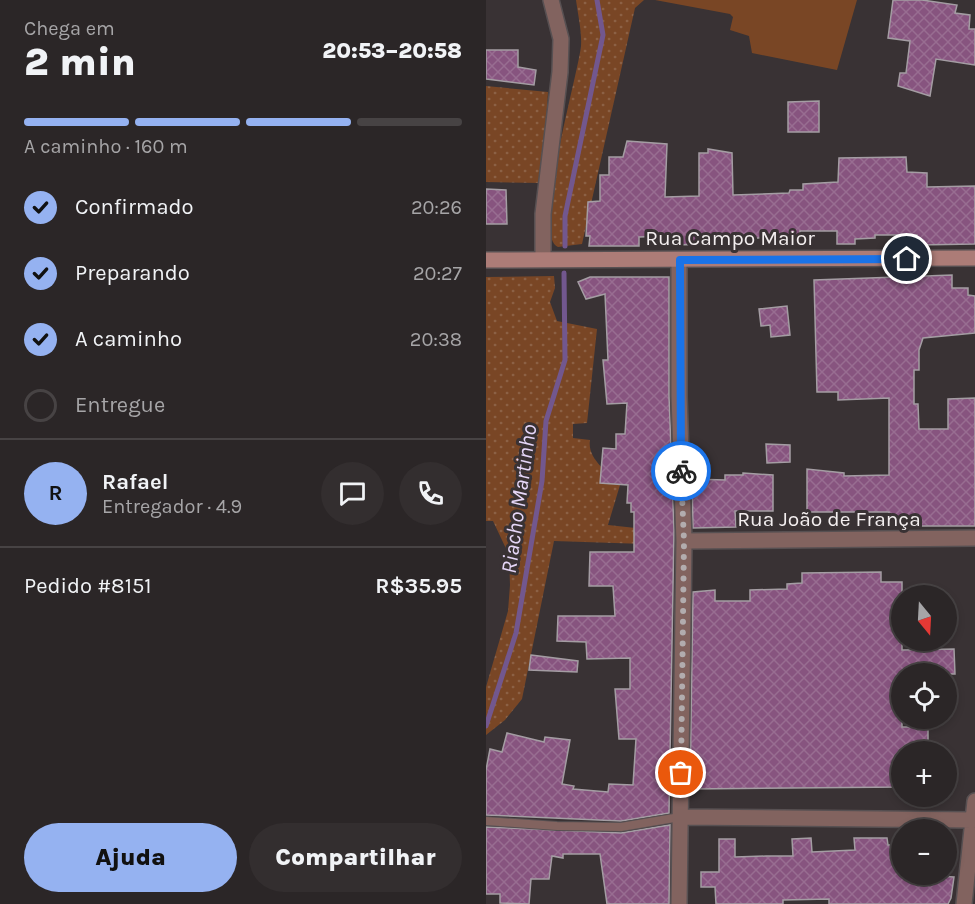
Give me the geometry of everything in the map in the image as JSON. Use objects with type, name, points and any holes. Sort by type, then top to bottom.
[{"type":"street","points":[[543,259],[543,214],[560,61],[560,32],[550,0]]},
{"type":"street","name":"Rua Campo Maior","points":[[486,260],[975,258]]},
{"type":"street","points":[[679,904],[684,541],[679,396],[680,260]]},
{"type":"street","name":"Rua João de França","points":[[684,541],[975,538]]},
{"type":"street","points":[[964,904],[975,801]]},
{"type":"street","points":[[680,817],[972,820]]},
{"type":"lane","points":[[486,820],[604,828],[680,817]]},
{"type":"shaded area","points":[[576,0],[644,0],[635,8],[582,244],[558,247],[551,237],[550,215],[558,154],[581,46]]},
{"type":"shaded area","points":[[655,0],[857,0],[837,70],[752,53],[749,36],[730,30],[733,17],[730,14]]},
{"type":"shaded area","points":[[486,86],[548,92],[542,183],[486,182]]},
{"type":"shaded area","points":[[554,276],[555,288],[550,302],[557,321],[597,329],[587,423],[573,424],[573,438],[590,440],[595,459],[620,485],[608,525],[645,529],[645,544],[554,541],[522,699],[505,720],[486,735],[486,687],[508,611],[510,585],[509,555],[493,521],[486,521],[486,277]]},
{"type":"building","points":[[893,0],[922,0],[957,5],[955,13],[970,15],[969,29],[975,29],[975,65],[936,59],[930,96],[898,86],[900,73],[906,73],[910,41],[888,38]]},
{"type":"building","points":[[486,50],[518,50],[518,67],[536,70],[534,85],[486,79]]},
{"type":"building","points":[[819,101],[819,132],[788,132],[788,102]]},
{"type":"building","points":[[627,141],[667,144],[665,197],[699,196],[699,153],[708,153],[708,149],[732,153],[733,195],[789,193],[790,190],[803,190],[803,184],[838,182],[839,158],[906,157],[907,172],[927,173],[927,187],[975,186],[975,244],[917,245],[917,235],[875,235],[875,238],[855,239],[855,244],[837,244],[837,231],[800,231],[800,236],[734,239],[734,244],[667,245],[667,236],[639,237],[639,246],[589,246],[590,236],[586,236],[588,202],[600,201],[600,175],[609,175],[609,157],[623,157]]},
{"type":"building","points":[[486,189],[506,190],[507,224],[486,224]]},
{"type":"building","points":[[952,275],[952,288],[968,288],[968,295],[975,296],[975,333],[923,338],[919,350],[919,370],[914,370],[914,404],[918,404],[919,429],[948,429],[948,399],[975,398],[975,526],[889,526],[889,512],[807,512],[807,469],[844,473],[844,476],[889,475],[889,398],[838,400],[838,392],[817,392],[814,280]]},
{"type":"building","points":[[590,277],[669,277],[669,396],[674,530],[669,813],[621,821],[486,815],[486,770],[490,749],[502,752],[507,733],[544,742],[545,737],[570,740],[562,784],[574,786],[573,789],[608,792],[609,784],[633,785],[636,739],[619,739],[615,689],[630,689],[630,658],[587,659],[586,642],[557,641],[558,616],[615,616],[613,586],[589,586],[590,552],[634,552],[634,512],[631,512],[631,503],[627,503],[628,485],[600,483],[603,448],[616,449],[616,434],[625,434],[627,403],[607,404],[603,360],[608,360],[605,294],[586,299],[578,282]]},
{"type":"building","points":[[787,306],[790,335],[771,337],[770,325],[761,326],[759,309]]},
{"type":"building","points":[[766,444],[790,445],[790,462],[767,463]]},
{"type":"building","points":[[743,473],[773,475],[773,511],[735,511],[736,527],[693,528],[692,479],[725,480],[725,475],[743,475]]},
{"type":"building","points":[[881,572],[881,582],[902,582],[902,585],[891,585],[891,651],[954,651],[955,663],[891,663],[891,729],[928,729],[928,741],[891,741],[891,787],[690,789],[693,592],[715,590],[715,601],[750,601],[750,590],[787,589],[787,584],[802,583],[802,573]]},
{"type":"building","points":[[531,655],[578,661],[577,672],[529,670]]},
{"type":"building","points":[[670,825],[669,904],[607,904],[600,854],[563,854],[563,858],[552,856],[549,879],[531,879],[529,904],[500,903],[500,894],[486,894],[486,827],[621,833]]},
{"type":"building","points":[[811,838],[812,852],[855,850],[854,838],[887,838],[888,845],[891,845],[891,885],[953,885],[951,898],[948,904],[829,904],[829,899],[783,900],[783,904],[716,904],[715,887],[701,887],[701,872],[719,872],[719,839],[735,839],[735,857],[793,856],[792,839]]},
{"type":"waterway","name":"Riacho Martinho","points":[[565,246],[565,216],[603,35],[597,0]]},
{"type":"waterway","name":"Riacho Martinho","points":[[486,726],[516,633],[542,481],[546,421],[565,360],[564,273]]},
{"type":"way so far","points":[[681,471],[684,541],[681,773]]},
{"type":"route","points":[[681,471],[680,260],[907,259]]}]
